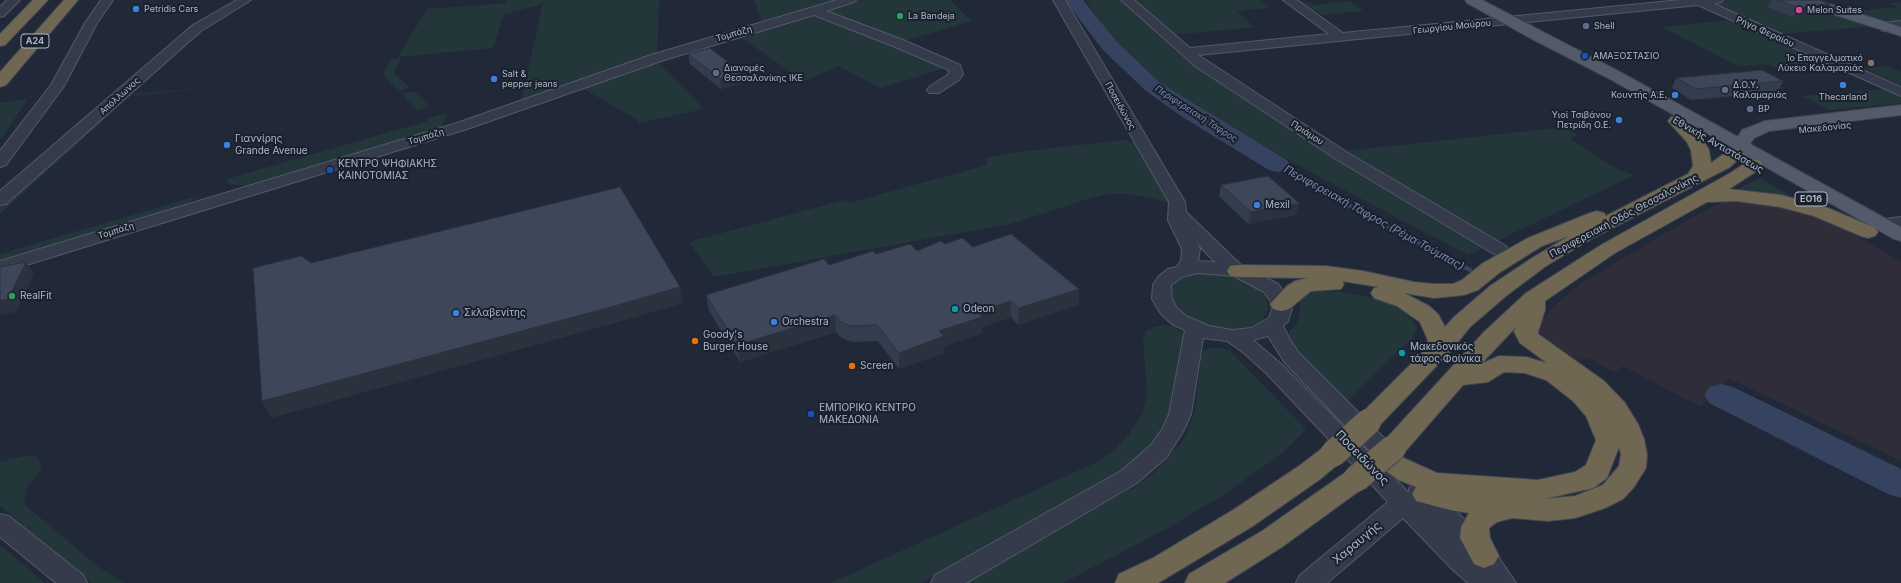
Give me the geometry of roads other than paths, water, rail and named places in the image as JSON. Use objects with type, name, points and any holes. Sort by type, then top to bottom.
[{"type":"highway","name":"Α24","points":[[0,42],[41,0]]},
{"type":"highway","name":"Α24","points":[[0,82],[71,0]]},
{"type":"highway","points":[[1677,121],[1694,140],[1700,150],[1702,166],[1696,177]]},
{"type":"highway","name":"Περιφερειακή Οδός Θεσσαλονίκης","points":[[1130,583],[1164,566],[1237,522],[1302,477],[1332,454],[1368,422],[1440,348],[1462,322],[1480,306],[1539,262],[1586,234],[1724,163],[1738,150]]},
{"type":"highway","name":"Περιφερειακή Οδός Θεσσαλονίκης","points":[[1200,583],[1272,539],[1356,479],[1395,456],[1456,378],[1492,337],[1534,298],[1608,249],[1698,199],[1757,160]]},
{"type":"highway","points":[[1698,199],[1713,195],[1727,194],[1774,199],[1821,212],[1884,226]]},
{"type":"highway","points":[[1237,271],[1326,272],[1363,277],[1414,289],[1434,291],[1456,290],[1470,285],[1502,261],[1548,235],[1633,204],[1660,196]]},
{"type":"highway","points":[[1281,304],[1295,291],[1311,284],[1335,284],[1370,289],[1405,301],[1421,311],[1430,319],[1435,328],[1440,348]]},
{"type":"highway","points":[[1426,494],[1450,500],[1515,508],[1548,510],[1575,507],[1595,501],[1613,492],[1632,468],[1634,454],[1631,439],[1625,424],[1605,397],[1595,387],[1528,338],[1526,332],[1534,310],[1534,298]]},
{"type":"highway","points":[[1426,494],[1538,490],[1578,482],[1597,471],[1605,454],[1609,440],[1597,412],[1582,395],[1570,384],[1546,370],[1526,365],[1499,364],[1479,376],[1456,378]]},
{"type":"highway","points":[[1395,456],[1419,477],[1426,494]]},
{"type":"highway","points":[[1486,570],[1475,538],[1475,527],[1479,520],[1489,513],[1515,508]]},
{"type":"main road","name":"Εθνικής Αντιστάσεως","points":[[1472,0],[1698,121],[1738,150]]},
{"type":"main road","points":[[1803,0],[1901,32]]},
{"type":"main road","name":"Εθνικής Αντιστάσεως","points":[[1537,36],[1579,65],[1677,121],[1738,150],[1901,235]]},
{"type":"main road","name":"Μακεδονίας","points":[[1698,121],[1712,126],[1732,129],[1758,128],[1798,120],[1901,110]]},
{"type":"main road","name":"Μακεδονίας","points":[[1757,160],[1765,142],[1779,134],[1901,120]]},
{"type":"main road","name":"Περιφερειακή Οδός Θεσσαλονίκης","points":[[1738,150],[1748,134],[1758,128]]},
{"type":"main road","name":"Εθνικής Αντιστάσεως","points":[[1884,226],[1901,250]]},
{"type":"street","points":[[0,14],[14,0]]},
{"type":"street","points":[[0,162],[57,86],[90,23],[107,0]]},
{"type":"street","name":"Απόλλωνος","points":[[0,200],[197,28],[245,0]]},
{"type":"street","name":"Τομπάζη","points":[[0,266],[462,126],[656,58],[850,0]]},
{"type":"street","name":"Ποσειδώνος","points":[[1059,0],[1177,202],[1177,220],[1191,249],[1190,260],[1184,270]]},
{"type":"street","name":"Πριάμου","points":[[1127,0],[1200,63],[1342,156],[1500,250]]},
{"type":"street","points":[[1289,0],[1342,38]]},
{"type":"street","name":"Γεωργίου Μαύρου","points":[[1187,52],[1342,38],[1717,0]]},
{"type":"street","name":"Ρήγα Φεραίου","points":[[1697,1],[1901,92]]},
{"type":"street","points":[[815,11],[898,43],[955,68],[956,74],[954,77],[934,90]]},
{"type":"street","points":[[1883,27],[1901,25]]},
{"type":"street","points":[[1177,214],[1186,220],[1216,254],[1237,271]]},
{"type":"street","points":[[1209,267],[1237,271],[1254,277],[1271,288],[1281,304],[1281,316],[1273,325],[1256,334],[1232,336],[1213,334],[1195,328],[1173,316],[1164,305],[1160,294],[1166,280],[1175,273],[1184,270],[1209,267]]},
{"type":"street","name":"Ποσειδώνος","points":[[1273,325],[1280,340],[1292,358],[1395,456]]},
{"type":"street","points":[[944,583],[1129,477],[1159,451],[1173,430],[1180,414],[1195,328]]},
{"type":"street","name":"Ποσειδώνος","points":[[1232,336],[1251,348],[1274,369],[1426,494],[1462,563],[1486,570],[1503,583]]},
{"type":"street","name":"Χαραυγής","points":[[1309,583],[1426,494]]},
{"type":"street","points":[[0,523],[74,583]]},
{"type":"waterway","name":"Περιφερειακή Τάφρος","points":[[1074,0],[1110,46],[1153,87],[1192,113],[1278,165]]},
{"type":"waterway","name":"Περιφερειακή Τάφρος (Ρέμα Τούμπας)","points":[[1278,165],[1342,202],[1470,270]]},
{"type":"waterway","name":"Περιφερειακή Τάφρος (Ρέμα Τούμπας)","points":[[1721,395],[1901,485]]},
{"type":"place","name":"Petridis Cars","points":[[136,9]]},
{"type":"place","name":"Melon Suites","points":[[1799,10]]},
{"type":"place","name":"La Bandeja","points":[[900,16]]},
{"type":"place","name":"Shell","points":[[1586,26]]},
{"type":"place","name":"ΑΜΑΞΟΣΤΑΣΙΟ","points":[[1585,56]]},
{"type":"place","name":"1ο Επαγγελματικό Λύκειο Καλαμαριάς","points":[[1871,63]]},
{"type":"place","name":"Διανομές Θεσσαλονίκης ΙΚΕ","points":[[716,73]]},
{"type":"place","name":"Salt & pepper jeans","points":[[494,79]]},
{"type":"place","name":"Thecarland","points":[[1843,85]]},
{"type":"place","name":"Δ.Ο.Υ. Καλαμαριάς","points":[[1725,90]]},
{"type":"place","name":"Κουντής Α.Ε.","points":[[1675,95]]},
{"type":"place","name":"BP","points":[[1750,109]]},
{"type":"place","name":"Υιοί Τσιβάνου Πετρίδη Ο.Ε.","points":[[1619,120]]},
{"type":"place","name":"Γιαννίρης Grande Avenue","points":[[227,145]]},
{"type":"place","name":"ΚΕΝΤΡΟ ΨΗΦΙΑΚΗΣ ΚΑΙΝΟΤΟΜΙΑΣ","points":[[330,170]]},
{"type":"place","name":"Mexil","points":[[1257,205]]},
{"type":"place","name":"RealFit","points":[[12,296]]},
{"type":"place","name":"Odeon","points":[[955,309]]},
{"type":"place","name":"Σκλαβενίτης","points":[[456,313]]},
{"type":"place","name":"Orchestra","points":[[774,322]]},
{"type":"place","name":"Goody's Burger House","points":[[695,341]]},
{"type":"place","name":"Μακεδονικός τάφος Φοίνικα","points":[[1402,353]]},
{"type":"place","name":"Screen","points":[[852,366]]},
{"type":"place","name":"ΕΜΠΟΡΙΚΟ ΚΕΝΤΡΟ ΜΑΚΕΔΟΝΙΑ","points":[[811,414]]}]
